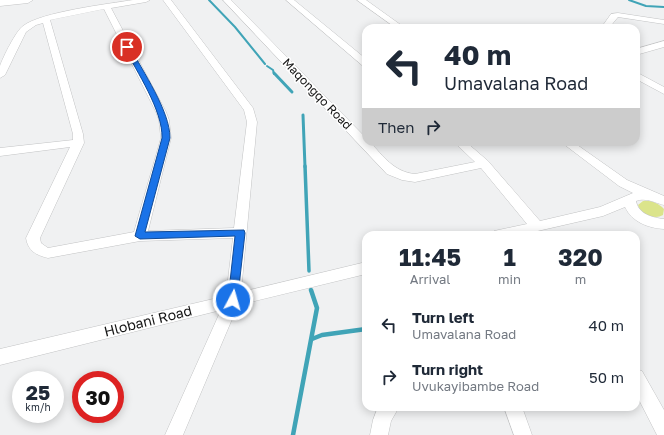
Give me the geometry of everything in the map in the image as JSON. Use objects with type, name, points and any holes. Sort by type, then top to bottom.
[{"type":"main road","points":[[0,3],[28,0]]},
{"type":"street","points":[[0,75],[26,28],[46,19],[146,0]]},
{"type":"street","points":[[167,0],[244,104],[251,116],[241,233],[233,300],[174,435]]},
{"type":"street","name":"Maqongqo Road","points":[[227,0],[362,141]]},
{"type":"street","points":[[290,0],[362,61]]},
{"type":"street","points":[[361,0],[395,24]]},
{"type":"street","points":[[107,8],[161,112],[166,129],[166,138],[140,236]]},
{"type":"street","points":[[608,24],[614,16],[624,15],[664,22]]},
{"type":"street","points":[[46,19],[78,134],[78,143],[33,238],[34,246],[41,251],[48,253],[140,236],[241,233]]},
{"type":"street","points":[[640,51],[664,44]]},
{"type":"street","points":[[640,77],[664,91]]},
{"type":"street","points":[[0,152],[78,143]]},
{"type":"street","name":"Maqongqo Road","points":[[367,146],[391,171],[406,177],[415,178],[484,164]]},
{"type":"street","points":[[464,146],[484,164],[536,225]]},
{"type":"street","points":[[572,146],[623,183],[664,201]]},
{"type":"street","points":[[623,183],[631,199],[632,210],[657,224]]},
{"type":"street","points":[[513,231],[603,211],[640,195],[650,196]]},
{"type":"street","points":[[603,211],[628,214],[657,224]]},
{"type":"street","name":"Hlobani Road","points":[[0,357],[362,269]]},
{"type":"street","points":[[640,384],[664,428]]},
{"type":"street","points":[[379,435],[380,424],[385,411]]},
{"type":"street","points":[[514,411],[523,435]]},
{"type":"green space","points":[[643,201],[654,202],[659,205],[664,209],[663,215],[652,217],[645,214],[638,205]]},
{"type":"waterway","points":[[209,0],[235,27],[265,64]]},
{"type":"waterway","points":[[629,0],[646,6],[664,7]]},
{"type":"waterway","points":[[267,66],[273,70],[274,74]]},
{"type":"waterway","points":[[274,73],[292,92]]},
{"type":"waterway","points":[[303,115],[305,167]]},
{"type":"waterway","points":[[305,166],[309,271]]},
{"type":"waterway","points":[[293,435],[317,308],[311,290]]},
{"type":"waterway","points":[[312,339],[322,335],[362,330]]},
{"type":"route","points":[[127,47],[161,112],[166,129],[166,138],[140,236],[241,233],[233,300]]}]
